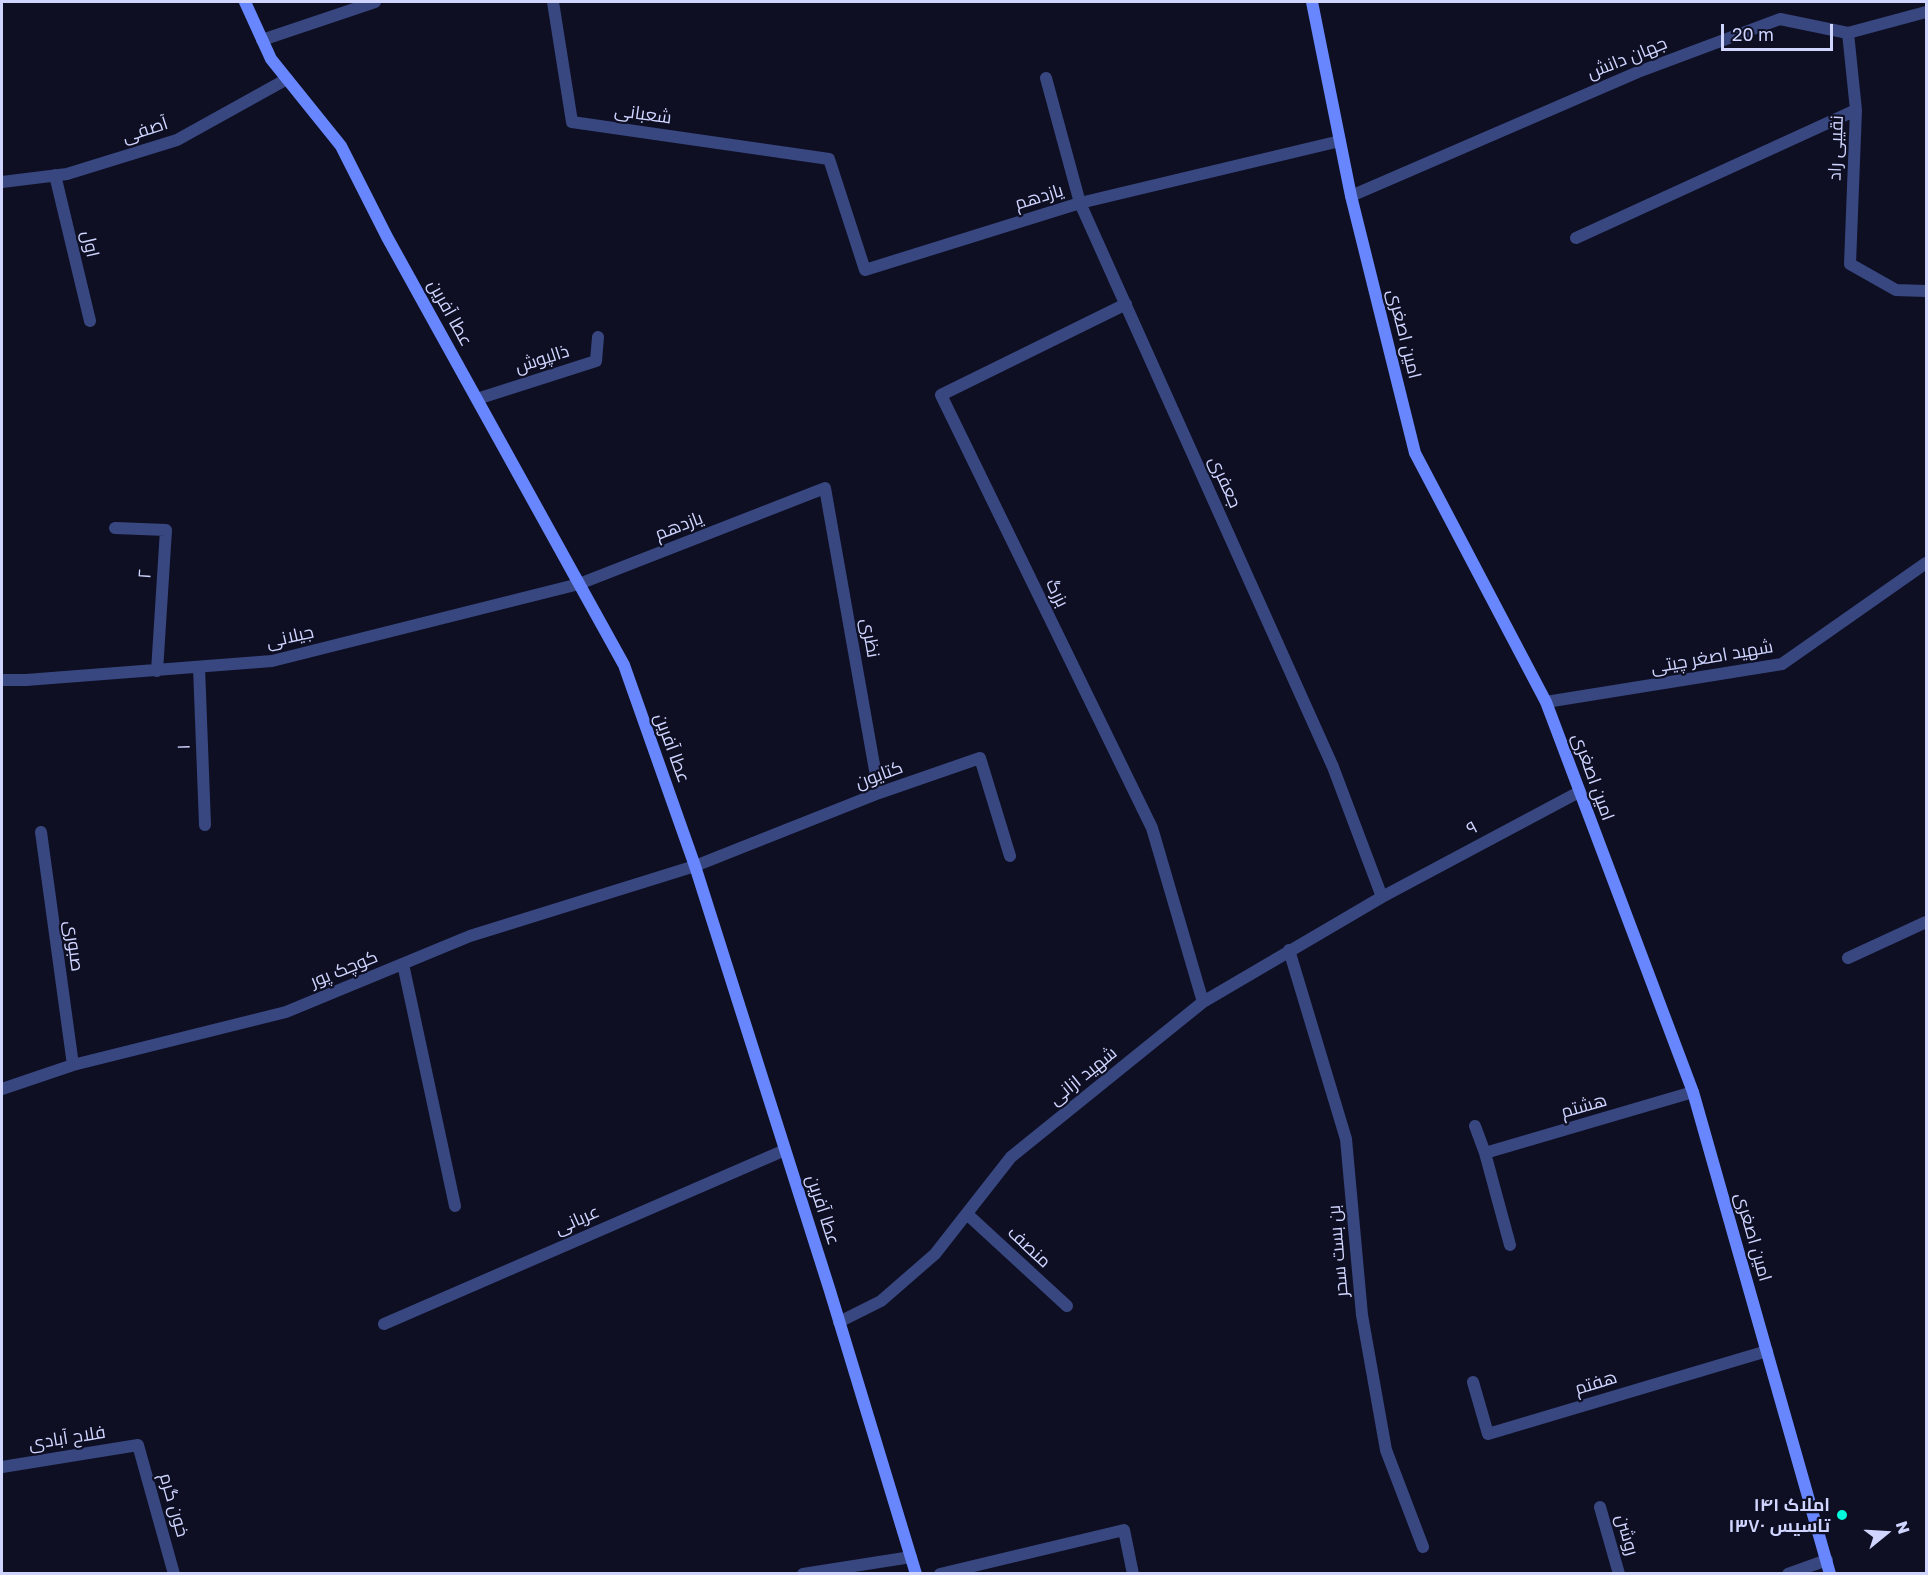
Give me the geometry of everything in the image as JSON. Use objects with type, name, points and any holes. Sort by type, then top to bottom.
[{"type":"street","name":"عطا آفرین","points":[[245,2],[271,59],[341,146],[387,237],[624,665],[695,866],[916,1574]]},
{"type":"street","points":[[262,40],[375,2]]},
{"type":"street","name":"شعبانی","points":[[554,2],[572,122],[830,159]]},
{"type":"street","name":"امین اصغری","points":[[1312,2],[1351,196],[1415,453],[1546,702],[1692,1092],[1830,1574]]},
{"type":"street","name":"جهان دانش","points":[[1351,196],[1638,72],[1780,19],[1848,33],[1926,12]]},
{"type":"street","name":"نقیبی راد","points":[[1848,33],[1856,110],[1850,264],[1896,290],[1926,291]]},
{"type":"street","name":"جعفری","points":[[1046,78],[1080,203],[1332,767],[1382,897]]},
{"type":"street","name":"آصفی","points":[[2,182],[67,174],[177,140],[287,79]]},
{"type":"street","points":[[1576,238],[1856,110]]},
{"type":"street","name":"یازدهم","points":[[830,159],[865,270],[1080,203],[1340,141]]},
{"type":"street","name":"اول","points":[[55,175],[90,321]]},
{"type":"street","name":"بزرگ","points":[[1126,304],[941,395],[1152,828],[1203,1002]]},
{"type":"street","name":"ذالپوش","points":[[477,399],[596,361],[598,337]]},
{"type":"street","name":"یازدهم","points":[[579,584],[825,488]]},
{"type":"street","name":"نظری","points":[[825,488],[879,793]]},
{"type":"street","name":"۲","points":[[115,528],[165,530],[157,671]]},
{"type":"street","name":"شهید اصغر چیتی","points":[[1546,702],[1782,664],[1926,563]]},
{"type":"street","name":"جیلانی","points":[[2,680],[157,671],[272,661],[579,584]]},
{"type":"street","name":"۱","points":[[199,667],[205,825]]},
{"type":"street","name":"کتایون","points":[[695,866],[879,793],[980,758],[1010,856]]},
{"type":"street","name":"۹","points":[[1382,897],[1579,792]]},
{"type":"street","name":"صبوری","points":[[41,832],[73,1065]]},
{"type":"street","name":"کوچک پور","points":[[2,1087],[73,1065],[286,1012],[470,936],[695,866]]},
{"type":"street","name":"شهید ازانی","points":[[839,1322],[881,1301],[935,1254],[1011,1157],[1203,1002],[1382,897]]},
{"type":"street","points":[[1848,958],[1926,921]]},
{"type":"street","name":"بن بست سحر","points":[[1289,950],[1346,1139],[1362,1315],[1386,1450],[1423,1547]]},
{"type":"street","points":[[403,964],[455,1206]]},
{"type":"street","name":"هشتم","points":[[1485,1153],[1692,1092]]},
{"type":"street","points":[[1475,1126],[1485,1153],[1510,1245]]},
{"type":"street","name":"عربانی","points":[[384,1324],[784,1150]]},
{"type":"street","name":"منصف","points":[[967,1214],[1067,1306]]},
{"type":"street","name":"هفتم","points":[[1473,1382],[1488,1434],[1767,1351]]},
{"type":"street","name":"فلاح آبادی","points":[[2,1467],[138,1445]]},
{"type":"street","name":"خون گرم","points":[[138,1445],[174,1574]]},
{"type":"street","name":"روشن","points":[[1600,1507],[1619,1574]]},
{"type":"street","points":[[940,1574],[1124,1530],[1133,1574]]},
{"type":"street","points":[[803,1574],[911,1557]]},
{"type":"street","points":[[1788,1574],[1827,1560]]},
{"type":"place","name":"املاک ۱۴۱ تاسیس ۱۳۷۰","points":[[1842,1515]]}]
